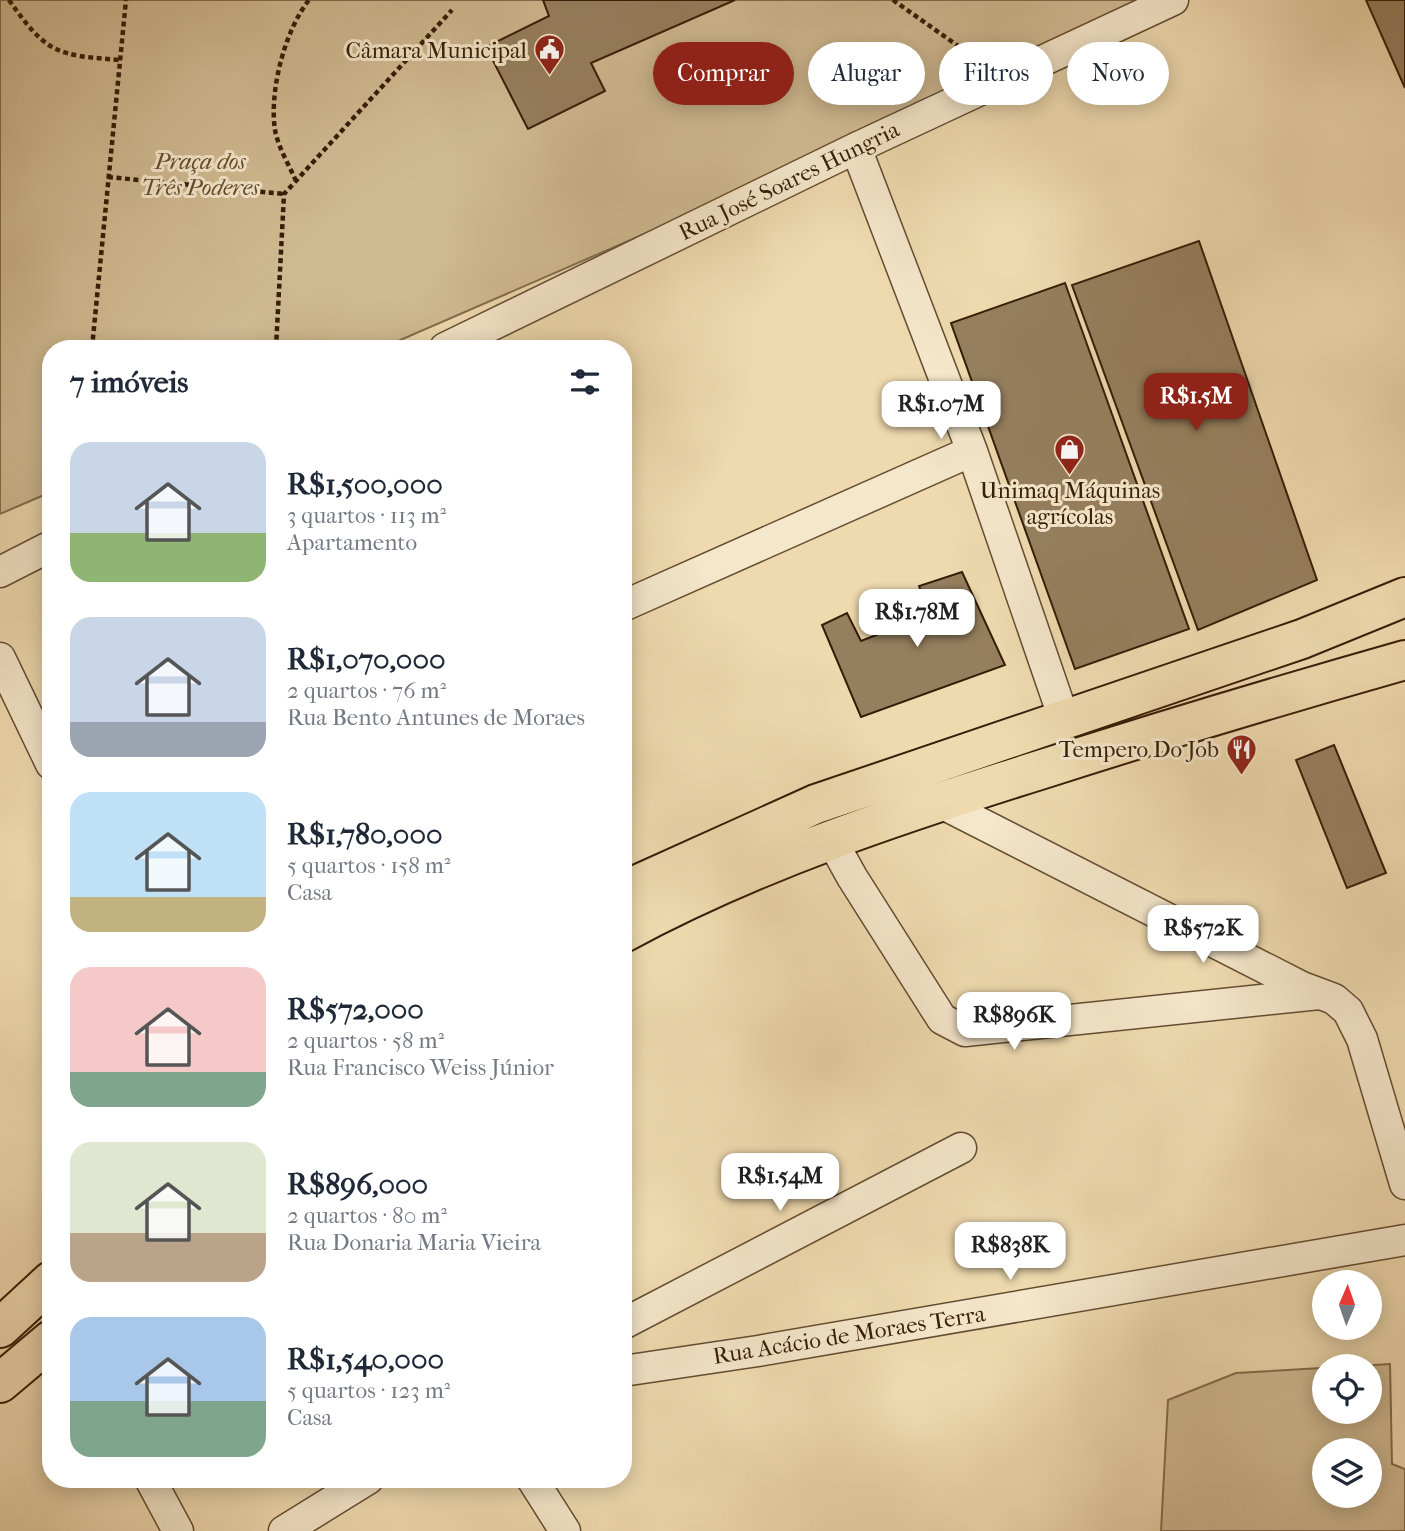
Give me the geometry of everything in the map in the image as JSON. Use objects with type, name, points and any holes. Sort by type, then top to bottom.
[{"type":"main road","points":[[632,887],[816,804],[1303,639],[1405,597]]},
{"type":"main road","points":[[632,928],[671,906],[937,801],[1405,660]]},
{"type":"main road","points":[[0,1328],[42,1289]]},
{"type":"main road","points":[[0,1383],[42,1348]]},
{"type":"street","name":"Rua José Soares Hungria","points":[[1053,55],[1172,0]]},
{"type":"street","name":"Rua José Soares Hungria","points":[[461,340],[947,105]]},
{"type":"street","points":[[856,148],[972,451],[1064,719]]},
{"type":"street","points":[[632,602],[972,451]]},
{"type":"street","points":[[0,572],[42,551]]},
{"type":"street","points":[[0,659],[42,745]]},
{"type":"street","points":[[937,801],[1334,999],[1348,1011],[1362,1039],[1405,1184]]},
{"type":"street","points":[[832,841],[942,1019],[965,1031],[1320,994]]},
{"type":"street","points":[[632,1319],[961,1148]]},
{"type":"street","name":"Rua Acácio de Moraes Terra","points":[[632,1370],[1405,1240]]},
{"type":"street","points":[[155,1488],[178,1531]]},
{"type":"street","points":[[284,1531],[353,1488]]},
{"type":"street","points":[[538,1488],[565,1531]]},
{"type":"path","points":[[9,0],[33,34],[53,48],[73,56],[120,60]]},
{"type":"path","points":[[93,340],[126,0]]},
{"type":"path","points":[[296,181],[275,130],[276,94],[284,45],[309,0]]},
{"type":"path","points":[[893,0],[953,42]]},
{"type":"path","points":[[276,340],[284,194],[452,9]]},
{"type":"path","points":[[108,177],[284,194]]},
{"type":"green space","name":"Praça dos Três Poderes","points":[[0,0],[1157,0],[1075,42],[1067,42],[1067,46],[1053,53],[1053,42],[939,42],[939,105],[941,105],[400,340],[42,340],[42,496],[0,514]]},
{"type":"green space","points":[[1382,1364],[1390,1364],[1392,1464],[1405,1469],[1405,1531],[1161,1531],[1168,1400],[1236,1373],[1312,1369],[1312,1424],[1382,1424]]},
{"type":"building","name":"Câmara Municipal","points":[[543,0],[735,0],[591,63],[605,91],[528,129],[486,47],[549,16]]},
{"type":"building","points":[[1366,0],[1405,0],[1405,88]]},
{"type":"building","points":[[1199,241],[1317,580],[1198,630],[1072,285]]},
{"type":"building","name":"Unimaq Máquinas agrícolas","points":[[1065,283],[1189,629],[1075,669],[951,323]]},
{"type":"building","points":[[962,572],[1005,665],[861,717],[822,625],[847,613],[861,641],[930,614],[919,586]]},
{"type":"building","points":[[1334,745],[1386,873],[1347,888],[1296,760]]},
{"type":"place","name":"Câmara Municipal","points":[[550,77]]},
{"type":"place","name":"Unimaq Máquinas agrícolas","points":[[1070,476]]},
{"type":"place","name":"Tempero Do Job","points":[[1242,776]]}]
